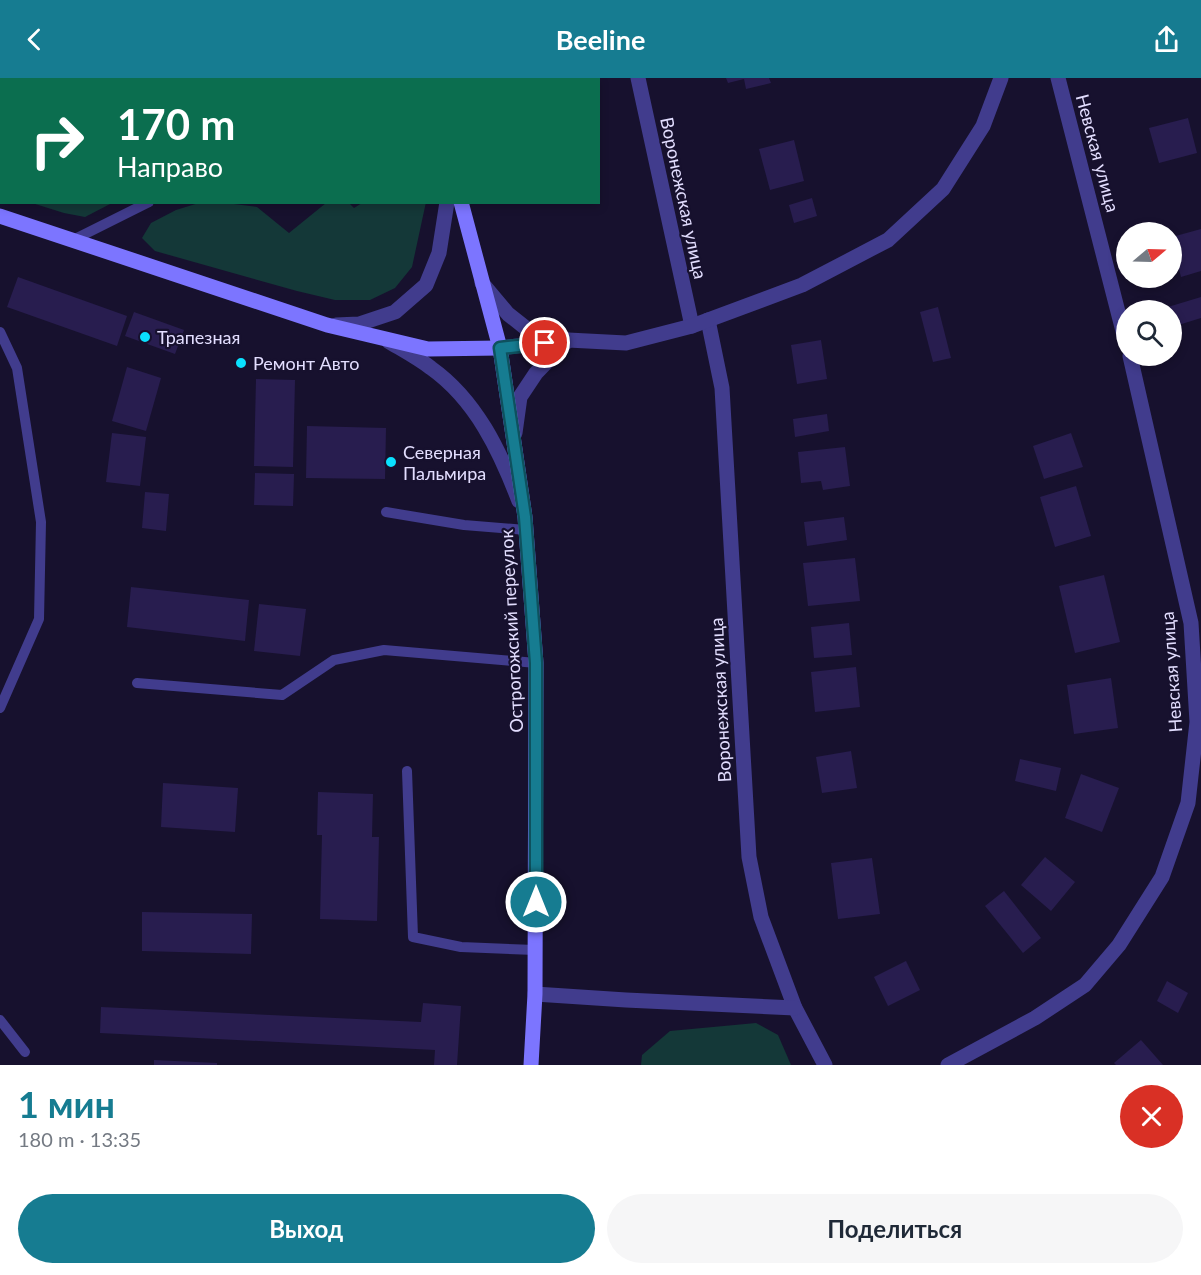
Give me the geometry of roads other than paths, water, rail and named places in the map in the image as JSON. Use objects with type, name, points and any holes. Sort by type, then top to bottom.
[{"type":"main road","name":"Острогожский переулок","points":[[462,204],[500,348],[526,524],[536,663],[535,994],[531,1065]]},
{"type":"main road","points":[[2,222],[71,241],[327,326],[428,349],[500,348]]},
{"type":"street","name":"Воронежская улица","points":[[638,78],[692,326]]},
{"type":"street","points":[[482,282],[508,314],[532,333],[568,340],[626,343],[692,326],[802,285],[888,240],[943,189],[983,126],[1001,78]]},
{"type":"street","name":"Невская улица","points":[[1058,78],[1116,304]]},
{"type":"street","points":[[327,326],[359,324],[395,312],[426,285],[439,253],[447,204]]},
{"type":"street","name":"Воронежская улица","points":[[708,320],[722,388],[749,857],[761,917],[795,1008],[825,1065]]},
{"type":"street","points":[[386,339],[433,369],[467,400],[494,442],[510,476],[526,524]]},
{"type":"street","points":[[500,348],[568,340]]},
{"type":"street","points":[[514,439],[520,397],[536,373],[568,340]]},
{"type":"street","name":"Невская улица","points":[[948,1065],[1035,1018],[1085,985],[1119,945],[1162,877],[1188,803],[1197,722],[1191,623],[1132,366]]},
{"type":"street","points":[[535,994],[795,1008]]},
{"type":"lane","points":[[71,241],[145,204]]},
{"type":"lane","points":[[0,332],[17,368],[41,522],[39,619],[0,708]]},
{"type":"lane","points":[[386,513],[464,525],[526,524]]},
{"type":"lane","points":[[137,683],[282,695],[334,660],[384,650],[536,663]]},
{"type":"lane","points":[[407,771],[413,937],[461,947],[535,950]]},
{"type":"lane","points":[[0,1020],[25,1052]]},
{"type":"place","name":"Трапезная","points":[[145,337]]},
{"type":"place","name":"Ремонт Авто","points":[[241,363]]},
{"type":"place","name":"Северная Пальмира","points":[[391,462]]}]
